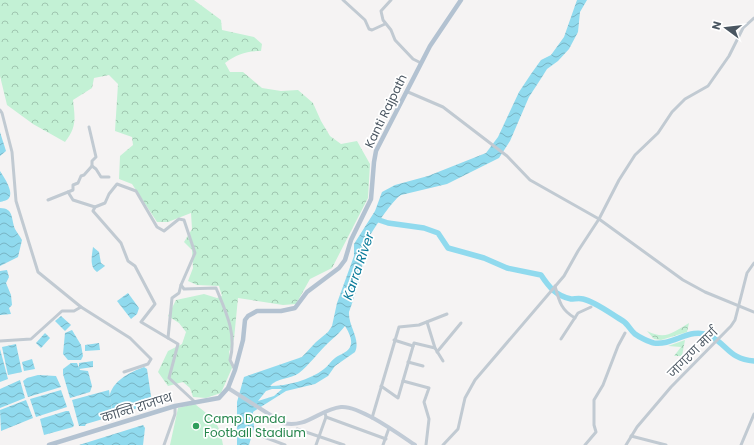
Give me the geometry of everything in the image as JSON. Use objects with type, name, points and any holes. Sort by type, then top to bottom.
[{"type":"main road","name":"Kanti Rajpath","points":[[228,388],[235,370],[243,340],[245,320],[248,316],[257,311],[281,311],[295,308],[307,292],[339,268],[345,260],[351,240],[371,199],[376,151],[408,92],[421,64],[446,21],[461,0]]},
{"type":"main road","name":"कान्ति राजपथ","points":[[49,445],[175,406],[220,398],[228,388]]},
{"type":"main road","points":[[228,388],[283,423],[292,425],[307,421],[342,407],[364,413],[416,445]]},
{"type":"street","points":[[343,0],[365,20],[369,29],[372,30],[386,24]]},
{"type":"street","points":[[391,0],[381,10],[386,24],[391,30],[395,40],[412,59],[421,64]]},
{"type":"street","points":[[443,445],[458,429],[465,398],[480,372],[515,335],[564,276],[599,219],[619,180],[635,155],[658,133],[672,112],[685,100],[708,86],[729,56],[743,28],[754,18]]},
{"type":"street","points":[[408,92],[443,107],[507,156],[530,180],[599,219],[683,280],[705,292],[754,312]]},
{"type":"street","points":[[0,110],[12,152],[16,201],[38,272],[81,307],[130,338],[151,360],[148,364],[124,372]]},
{"type":"street","points":[[48,200],[73,190],[73,185],[78,183],[81,176],[84,175],[92,166],[92,161],[96,157],[89,127]]},
{"type":"street","points":[[92,166],[96,169],[101,178],[108,177]]},
{"type":"street","points":[[68,192],[73,200],[95,207],[105,203],[117,184],[136,191],[157,227],[164,231],[179,219],[184,220],[195,253],[181,285],[179,294],[172,298],[168,338]]},
{"type":"street","points":[[95,207],[93,211],[121,243],[128,261],[135,266],[155,304],[141,322],[178,344],[169,378],[195,402]]},
{"type":"street","name":"जागरण मार्ग","points":[[626,445],[631,436],[671,387],[731,326],[747,273],[754,263]]},
{"type":"street","points":[[181,285],[184,289],[216,288],[230,322],[234,348],[230,360],[235,370]]},
{"type":"street","points":[[554,287],[566,313],[575,318]]},
{"type":"street","points":[[0,341],[31,339],[62,311],[74,311],[81,307]]},
{"type":"street","points":[[561,339],[578,313],[590,307]]},
{"type":"street","points":[[372,418],[399,327],[427,322],[447,314]]},
{"type":"street","points":[[427,322],[435,348],[443,361]]},
{"type":"street","points":[[437,352],[461,323]]},
{"type":"street","points":[[585,445],[596,432],[594,425],[594,400],[603,385],[618,346],[626,333]]},
{"type":"street","points":[[394,340],[413,346]]},
{"type":"street","points":[[381,386],[398,398],[414,343],[435,348]]},
{"type":"street","points":[[408,362],[423,366]]},
{"type":"street","points":[[403,381],[429,388],[424,402],[429,419],[426,445]]},
{"type":"street","points":[[164,445],[175,414],[175,406]]},
{"type":"street","points":[[742,445],[754,414]]},
{"type":"street","points":[[316,445],[325,415],[386,439]]},
{"type":"street","points":[[383,445],[390,428]]},
{"type":"street","points":[[297,429],[344,445]]},
{"type":"street","points":[[631,436],[666,445]]},
{"type":"street","points":[[264,437],[285,445]]},
{"type":"green space","points":[[0,0],[194,0],[221,20],[222,30],[254,37],[262,44],[261,51],[242,54],[225,63],[230,72],[243,72],[262,88],[281,91],[298,90],[313,103],[330,136],[341,144],[357,141],[370,164],[368,198],[332,268],[310,279],[296,304],[283,305],[238,298],[234,339],[229,352],[232,368],[221,393],[206,398],[193,397],[190,388],[183,382],[168,386],[158,372],[168,351],[182,344],[186,332],[179,323],[168,316],[176,300],[204,294],[217,298],[222,296],[219,286],[197,285],[188,281],[193,268],[192,250],[184,242],[192,229],[191,213],[168,222],[157,222],[132,184],[119,179],[120,156],[133,145],[132,137],[115,131],[118,84],[109,75],[94,78],[92,88],[73,100],[74,122],[72,132],[65,142],[33,124],[7,105],[0,76]]},
{"type":"green space","points":[[689,323],[687,332],[661,340],[654,339],[647,331],[654,334],[664,335],[669,334]]},
{"type":"green space","points":[[685,340],[682,356],[674,356],[681,347],[668,346]]},
{"type":"green space","name":"Camp Danda Football Stadium","points":[[195,404],[217,425],[223,445],[170,445],[178,408]]},
{"type":"water","name":"Karra River","points":[[577,0],[587,0],[580,12],[578,32],[569,49],[558,61],[547,69],[529,97],[510,141],[499,158],[447,184],[401,195],[386,211],[374,229],[362,250],[362,268],[349,312],[350,322],[356,342],[355,352],[335,366],[328,376],[315,384],[286,391],[253,412],[254,428],[249,445],[237,445],[237,402],[244,377],[302,357],[328,332],[332,326],[337,303],[354,256],[354,244],[375,211],[382,192],[395,185],[428,176],[486,153],[498,137],[519,92],[531,74],[541,60],[551,55],[564,37]],"holes":[[[345,326],[350,335],[351,342],[347,351],[335,358],[324,369],[312,376],[291,384],[270,386],[276,381],[299,373]],[[272,389],[282,389],[274,396],[258,401],[266,391]]]},
{"type":"water","points":[[0,132],[6,151],[0,156]]},
{"type":"water","points":[[0,171],[8,184],[10,195],[8,199],[0,202]]},
{"type":"water","points":[[0,208],[4,208],[10,212],[15,229],[22,240],[18,257],[0,266]]},
{"type":"water","points":[[93,247],[99,252],[101,263],[105,266],[97,272],[94,270],[92,264]]},
{"type":"water","points":[[7,270],[9,277],[6,283],[11,295],[12,305],[9,308],[11,314],[0,315],[0,271]]},
{"type":"water","points":[[128,293],[139,308],[137,314],[131,319],[117,301]]},
{"type":"water","points":[[61,316],[71,325],[65,331],[55,321]]},
{"type":"water","points":[[72,330],[81,345],[83,356],[81,360],[68,360],[63,354],[65,333]]},
{"type":"water","points":[[45,333],[50,338],[41,348],[36,343]]},
{"type":"water","points":[[99,343],[100,350],[85,351],[85,345]]},
{"type":"water","points":[[16,344],[22,372],[8,375],[2,347]]},
{"type":"water","points":[[0,349],[8,379],[0,382]]},
{"type":"water","points":[[32,359],[35,369],[24,371],[22,362]]},
{"type":"water","points":[[93,361],[93,367],[79,369],[79,363]]},
{"type":"water","points":[[71,363],[77,363],[80,370],[88,371],[92,386],[90,392],[70,398],[63,369]]},
{"type":"water","points":[[144,367],[147,369],[152,403],[114,416],[110,396],[112,389],[124,377]]},
{"type":"water","points":[[38,375],[56,376],[61,387],[28,397],[23,381],[27,378]]},
{"type":"water","points":[[20,380],[25,398],[0,408],[0,389]]},
{"type":"water","points":[[61,390],[67,407],[36,417],[30,399]]},
{"type":"water","points":[[109,390],[113,416],[86,424],[85,426],[79,426],[72,400]]},
{"type":"water","points":[[26,400],[33,418],[1,431],[0,410]]},
{"type":"water","points":[[69,411],[74,425],[73,427],[44,435],[40,419]]},
{"type":"water","points":[[143,425],[145,428],[143,445],[79,445]]},
{"type":"waterway","points":[[376,219],[388,223],[424,228],[438,233],[448,248],[484,258],[507,268],[541,275],[550,287],[561,296],[571,299],[582,299],[603,308],[625,322],[635,334],[649,342],[668,342],[696,333],[703,334],[710,336],[721,343],[739,358],[754,361]]},
{"type":"place","name":"Camp Danda Football Stadium","points":[[196,426]]}]
